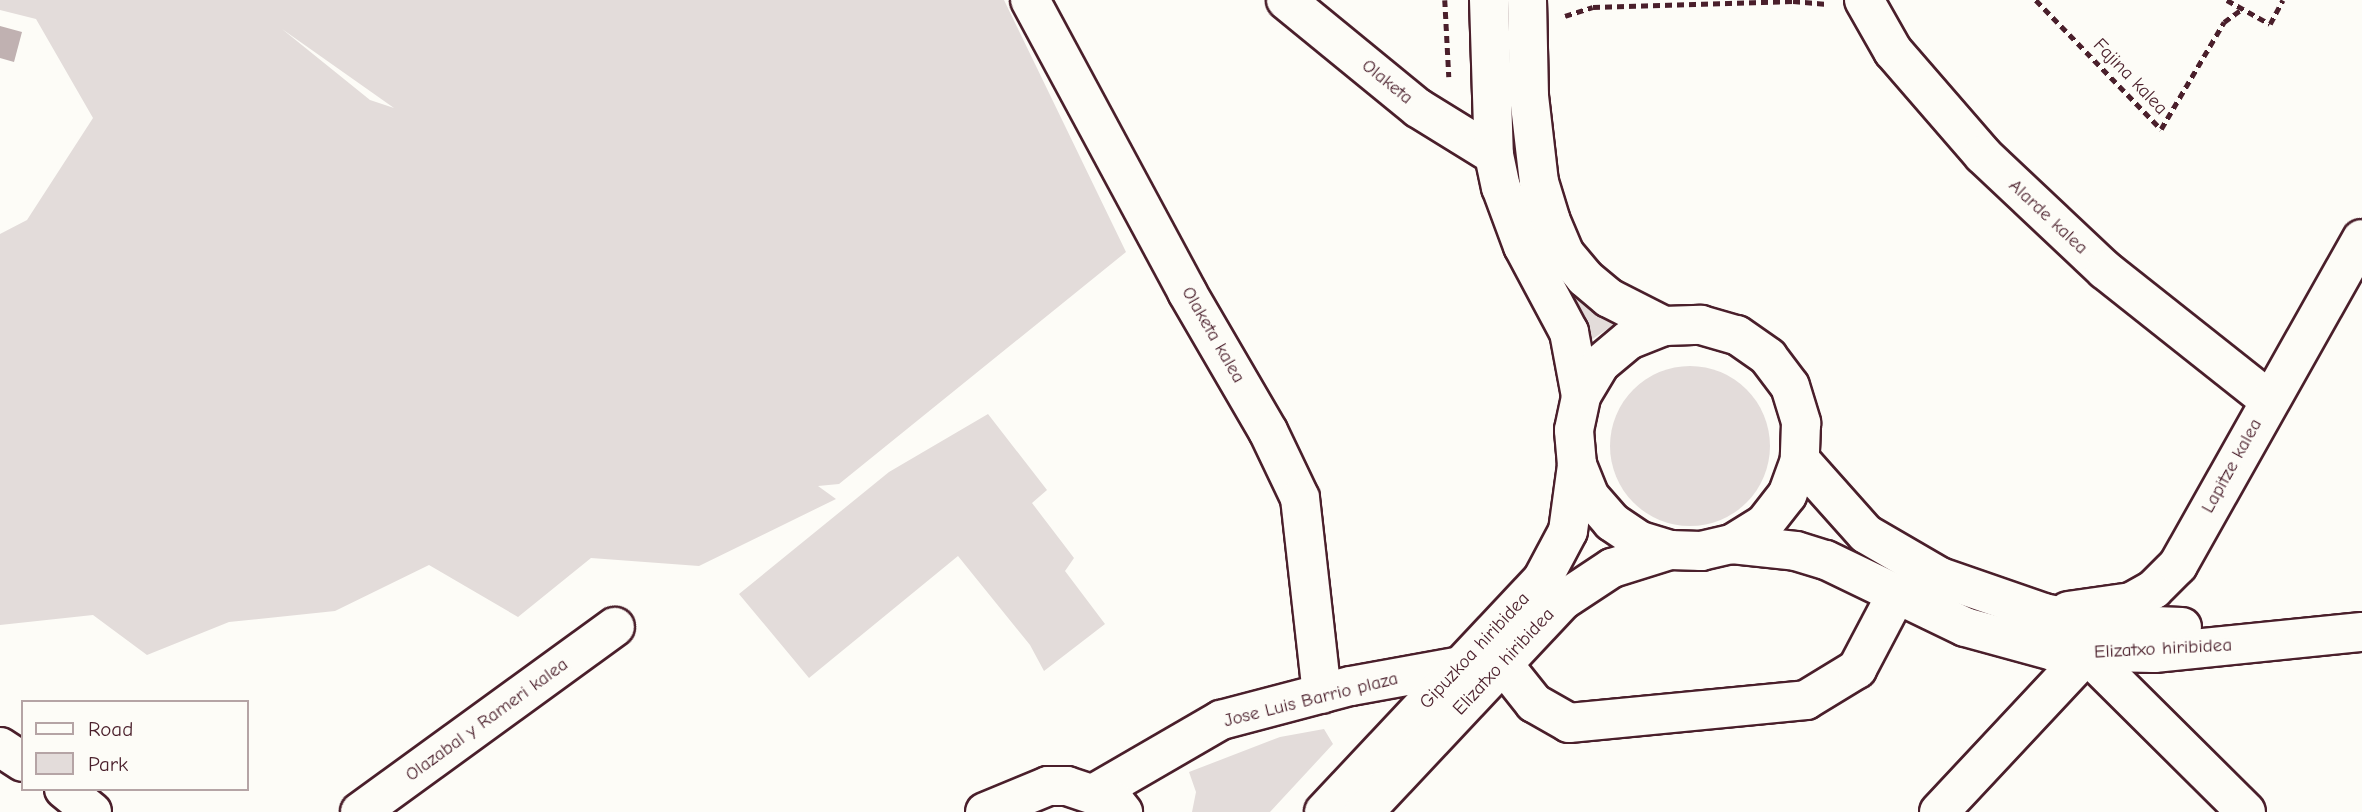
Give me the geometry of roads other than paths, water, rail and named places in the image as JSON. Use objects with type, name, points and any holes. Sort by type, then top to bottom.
[{"type":"street","name":"Olaketa kalea","points":[[1030,0],[1187,292],[1268,430],[1300,498],[1322,694]]},
{"type":"street","name":"Olaketa","points":[[1286,0],[1452,133],[1494,155]]},
{"type":"street","points":[[1489,0],[1494,155],[1523,246],[1569,332],[1581,396]]},
{"type":"street","name":"Alarde kalea","points":[[1858,2],[1893,51],[1983,155],[2105,270],[2268,399]]},
{"type":"street","points":[[1536,11],[1529,96],[1539,183],[1565,254],[1609,298],[1664,326]]},
{"type":"street","name":"Lapitze kalea","points":[[2044,613],[2104,609],[2131,602],[2166,579],[2362,239]]},
{"type":"street","name":"Elizatxo hiribidea","points":[[1670,551],[1640,541],[1612,523],[1590,497],[1577,465],[1574,430],[1581,396],[1600,365],[1629,340],[1664,326],[1701,325],[1737,335],[1768,357],[1790,386],[1801,423],[1800,460],[1787,495],[1764,524],[1731,544]]},
{"type":"street","name":"Elizatxo hiribidea","points":[[1800,460],[1847,518],[1891,552],[1940,577],[2044,613],[2153,629],[2362,608]]},
{"type":"street","name":"Gipuzkoa hiribidea","points":[[1324,812],[1542,580],[1557,556],[1574,509],[1577,465]]},
{"type":"street","name":"Elizatxo hiribidea","points":[[1364,812],[1503,664],[1585,583],[1640,557],[1670,551],[1701,551],[1731,544],[1764,545],[1826,559],[1896,596],[1988,636],[2087,654],[2154,653],[2362,632]]},
{"type":"street","points":[[1503,664],[1534,703],[1569,723],[1806,700],[1857,669],[1896,596]]},
{"type":"street","name":"Olazabal y Rameri kalea","points":[[360,812],[615,627]]},
{"type":"street","points":[[1939,812],[2087,654],[2246,812]]},
{"type":"street","name":"Jose Luis Barrio plaza","points":[[1109,802],[1221,720],[1322,694],[1461,666]]},
{"type":"street","points":[[0,747],[21,761]]},
{"type":"street","points":[[985,812],[1048,786],[1109,802]]},
{"type":"street","points":[[66,791],[92,812]]}]
